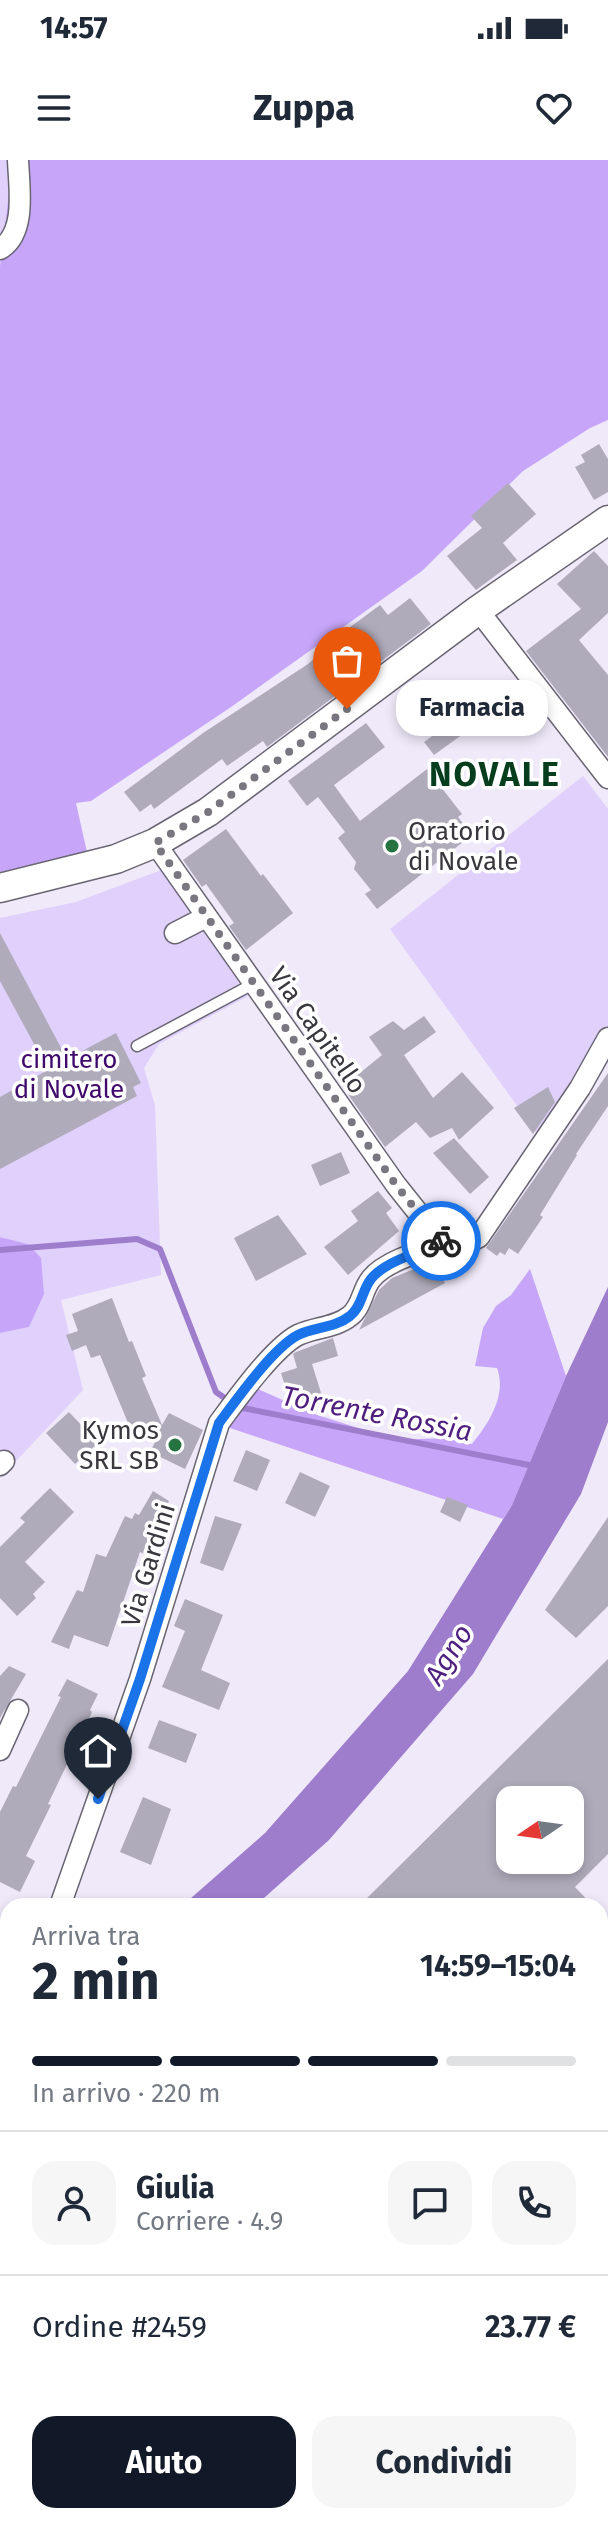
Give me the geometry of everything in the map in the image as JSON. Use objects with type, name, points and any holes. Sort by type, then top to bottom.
[{"type":"main road","points":[[0,888],[116,859],[155,843],[208,812],[478,610],[608,520]]},
{"type":"street","points":[[0,249],[8,245],[16,226],[20,200],[18,160]]},
{"type":"street","points":[[478,610],[608,778]]},
{"type":"street","name":"Via Capitello","points":[[155,843],[396,1185],[443,1244]]},
{"type":"street","points":[[175,933],[206,917]]},
{"type":"street","name":"Via Gardini","points":[[63,1898],[140,1679],[219,1423],[245,1388],[285,1345],[298,1335],[328,1327],[349,1317],[356,1310],[371,1278],[399,1260],[443,1244],[451,1252],[479,1237],[580,1088],[608,1038]]},
{"type":"street","points":[[0,1750],[18,1710]]},
{"type":"lane","points":[[137,1046],[253,984]]},
{"type":"green space","points":[[0,160],[13,160],[0,266]]},
{"type":"green space","points":[[583,776],[608,809],[608,1034],[541,1139],[390,929]]},
{"type":"green space","name":"cimitero di Novale","points":[[164,869],[248,996],[159,1044],[144,1068],[155,1105],[161,1275],[61,1300],[83,1390],[0,1478],[0,1333],[29,1327],[28,1244],[0,1237],[0,918],[76,902]]},
{"type":"shaded area","points":[[13,160],[608,160],[608,420],[590,428],[523,471],[422,571],[231,707],[91,801],[76,803],[93,879],[0,902],[0,266]]},
{"type":"shaded area","points":[[0,1237],[28,1244],[41,1258],[44,1294],[29,1327],[0,1333]]},
{"type":"shaded area","points":[[530,1269],[566,1376],[512,1505],[503,1519],[218,1424],[247,1384],[314,1414],[396,1440],[444,1438],[472,1444],[495,1408],[500,1388],[497,1368],[475,1366],[483,1328],[496,1306],[511,1295]]},
{"type":"water","name":"Agno","points":[[608,1287],[608,1422],[581,1494],[473,1674],[329,1840],[264,1898],[191,1898],[265,1833],[408,1671],[512,1505],[566,1376]]},
{"type":"building","points":[[599,444],[608,459],[608,492],[594,500],[575,467],[585,462],[581,455]]},
{"type":"building","points":[[508,483],[536,514],[503,543],[517,560],[476,590],[447,556],[482,528],[471,516]]},
{"type":"building","points":[[594,551],[608,566],[608,613],[579,640],[608,675],[608,757],[526,651],[581,609],[557,584]]},
{"type":"building","points":[[410,598],[431,624],[267,747],[263,741],[227,766],[222,759],[154,809],[151,804],[140,812],[124,792],[203,733],[308,664],[338,636],[380,605],[388,615]]},
{"type":"building","points":[[496,690],[506,703],[434,755],[424,742]]},
{"type":"building","points":[[366,723],[385,747],[334,785],[360,821],[427,769],[462,814],[458,817],[472,835],[377,909],[365,894],[371,890],[354,869],[356,862],[338,838],[345,832],[318,797],[307,806],[288,781]]},
{"type":"building","points":[[226,829],[293,913],[246,950],[229,926],[234,923],[206,884],[202,887],[183,860]]},
{"type":"building","points":[[0,933],[67,1059],[116,1033],[141,1083],[133,1087],[137,1096],[0,1169],[0,1097],[48,1070],[0,981]]},
{"type":"building","points":[[424,1016],[436,1032],[404,1055],[433,1098],[462,1072],[494,1108],[459,1140],[452,1128],[430,1138],[416,1122],[385,1147],[347,1093],[355,1087],[350,1081],[382,1055],[369,1037],[393,1021],[404,1030]]},
{"type":"building","points":[[608,1073],[608,1106],[540,1215],[543,1217],[518,1254],[509,1248],[505,1255],[500,1252],[497,1256],[486,1248]]},
{"type":"building","points":[[548,1087],[555,1102],[533,1134],[514,1108]]},
{"type":"building","points":[[454,1138],[489,1177],[470,1194],[433,1153]]},
{"type":"building","points":[[341,1152],[350,1173],[320,1186],[311,1165]]},
{"type":"building","points":[[378,1191],[392,1208],[386,1213],[399,1231],[348,1275],[324,1247],[358,1221],[351,1211]]},
{"type":"building","points":[[278,1215],[307,1254],[256,1281],[234,1238]]},
{"type":"building","points":[[475,1254],[441,1275],[445,1283],[359,1330],[379,1290],[392,1278],[439,1259],[450,1265]]},
{"type":"building","points":[[112,1298],[146,1376],[142,1378],[162,1425],[169,1413],[203,1430],[185,1469],[150,1452],[157,1438],[128,1423],[100,1355],[91,1358],[86,1345],[72,1351],[66,1335],[78,1331],[72,1314]]},
{"type":"building","points":[[333,1338],[338,1356],[312,1364],[322,1396],[291,1405],[281,1373],[297,1368],[293,1354]]},
{"type":"building","points":[[69,1412],[98,1443],[75,1464],[46,1433]]},
{"type":"building","points":[[246,1450],[270,1460],[257,1491],[233,1481]]},
{"type":"building","points":[[300,1472],[330,1486],[315,1517],[285,1503]]},
{"type":"building","points":[[50,1488],[74,1512],[25,1562],[45,1582],[33,1594],[36,1598],[17,1616],[0,1598],[0,1547],[25,1522],[20,1518]]},
{"type":"building","points":[[153,1491],[169,1501],[146,1555],[140,1552],[108,1647],[74,1635],[69,1649],[51,1642],[77,1590],[83,1592],[96,1554],[106,1557],[125,1516],[132,1519],[135,1513],[139,1515]]},
{"type":"building","points":[[447,1497],[468,1505],[460,1522],[440,1512]]},
{"type":"building","points":[[215,1516],[242,1524],[223,1571],[200,1563]]},
{"type":"building","points":[[608,1517],[608,1606],[576,1638],[545,1610]]},
{"type":"building","points":[[185,1599],[223,1615],[201,1670],[230,1683],[219,1710],[162,1687],[185,1631],[174,1626]]},
{"type":"building","points":[[608,1659],[608,1854],[575,1887],[585,1898],[367,1898]]},
{"type":"building","points":[[9,1666],[26,1674],[0,1718],[0,1676]]},
{"type":"building","points":[[67,1679],[98,1694],[26,1856],[35,1861],[20,1892],[0,1882],[0,1812],[13,1786],[16,1787]]},
{"type":"building","points":[[159,1720],[197,1734],[186,1763],[148,1748]]},
{"type":"building","points":[[143,1797],[171,1809],[151,1865],[120,1852]]},
{"type":"waterway","name":"Torrente Rossia","points":[[0,1250],[137,1239],[160,1249],[216,1392],[238,1407],[534,1466]]},
{"type":"way so far","points":[[347,709],[208,812],[155,843],[396,1185],[441,1241]]},
{"type":"place","name":"Farmacia","points":[[347,709]]},
{"type":"place","name":"Oratorio di Novale","points":[[392,846]]},
{"type":"place","name":"Kymos SRL SB","points":[[175,1445]]},
{"type":"district","name":"NOVALE","points":[[495,774]]},
{"type":"route","points":[[98,1799],[140,1679],[219,1423],[245,1388],[285,1345],[298,1335],[328,1327],[349,1317],[356,1310],[371,1278],[399,1260],[443,1244],[441,1241]]}]
